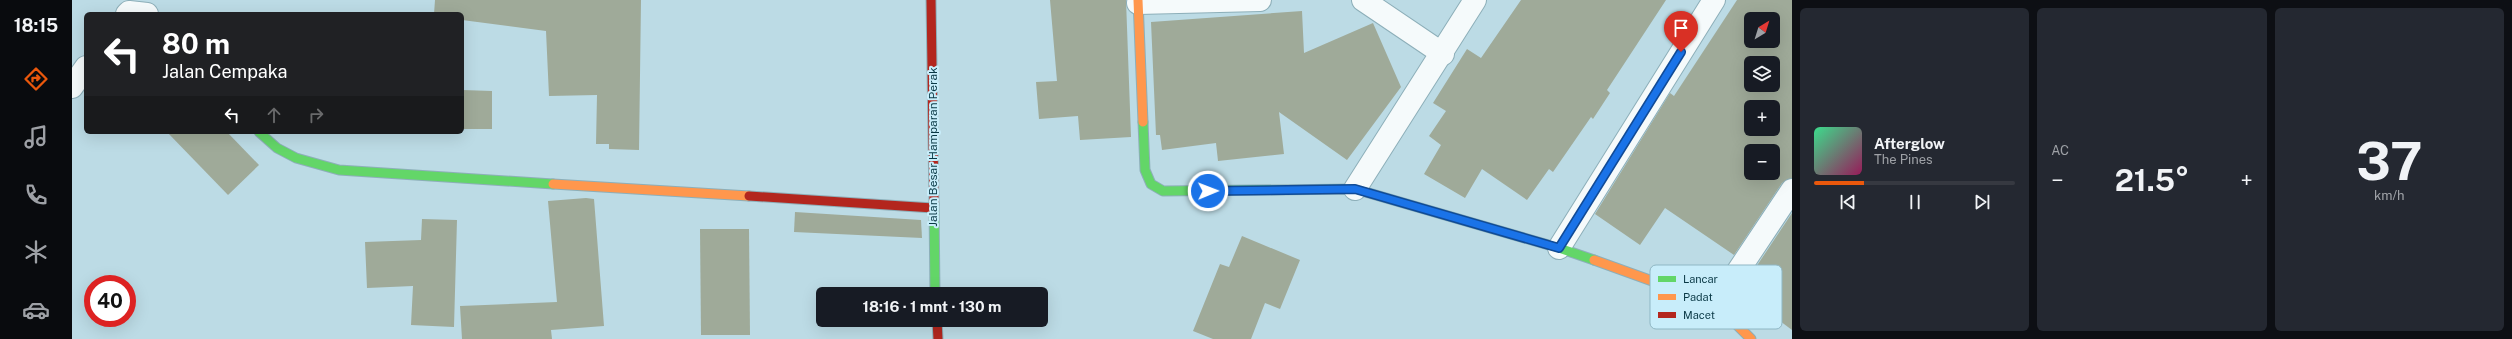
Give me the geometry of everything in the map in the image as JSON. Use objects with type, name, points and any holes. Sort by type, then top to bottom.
[{"type":"street","name":"Jalan Besar Hamparan Perak","points":[[931,0],[934,55],[933,208],[935,287]]},
{"type":"street","points":[[1260,0],[1138,2],[1145,170],[1151,184],[1164,191],[1355,189],[1559,248],[1650,280]]},
{"type":"street","points":[[1363,0],[1443,54]]},
{"type":"street","points":[[1355,189],[1443,54],[1475,0]]},
{"type":"street","points":[[1559,248],[1714,0]]},
{"type":"street","points":[[72,87],[84,70]]},
{"type":"street","points":[[261,134],[272,146],[302,162],[339,170],[933,208]]},
{"type":"street","points":[[1742,265],[1792,190]]},
{"type":"street","points":[[937,327],[938,339]]},
{"type":"street","points":[[1741,329],[1751,339]]},
{"type":"building","points":[[435,0],[641,0],[639,150],[609,149],[609,144],[596,144],[597,95],[549,96],[546,31],[464,20],[464,12],[434,12]]},
{"type":"building","points":[[1050,0],[1126,0],[1131,137],[1080,140],[1078,116],[1039,119],[1036,82],[1057,81]]},
{"type":"building","points":[[1521,0],[1666,0],[1607,90],[1610,93],[1593,119],[1591,117],[1553,172],[1549,169],[1527,200],[1482,169],[1465,198],[1424,174],[1441,145],[1429,136],[1446,111],[1433,103],[1467,49],[1481,58]]},
{"type":"building","points":[[1737,0],[1792,0],[1792,178],[1782,183],[1734,255],[1665,208],[1640,245],[1595,214],[1670,93],[1674,96]]},
{"type":"building","points":[[1302,11],[1304,53],[1373,23],[1401,87],[1347,160],[1279,112],[1284,154],[1218,161],[1216,143],[1162,150],[1160,135],[1156,135],[1151,22]]},
{"type":"building","points":[[464,90],[492,91],[492,129],[464,129]]},
{"type":"building","points":[[169,134],[229,134],[259,165],[228,195]]},
{"type":"building","points":[[586,198],[594,199],[604,326],[551,330],[552,339],[462,339],[460,306],[557,302],[548,201]]},
{"type":"building","points":[[795,212],[921,220],[922,238],[794,232]]},
{"type":"building","points":[[1792,213],[1792,330],[1782,322],[1782,265],[1757,265]]},
{"type":"building","points":[[422,219],[457,220],[454,327],[411,325],[413,286],[367,288],[365,242],[421,240]]},
{"type":"building","points":[[700,229],[749,229],[750,335],[701,335]]},
{"type":"building","points":[[1242,236],[1300,260],[1280,309],[1265,303],[1251,339],[1213,339],[1193,331],[1220,264],[1229,267]]},
{"type":"traffic: fast","points":[[1143,122],[1145,170],[1151,184],[1163,191],[1355,189],[1559,248],[1594,260]]},
{"type":"traffic: fast","points":[[261,134],[277,148],[296,158],[339,170],[553,184]]},
{"type":"traffic: fast","points":[[934,204],[935,287]]},
{"type":"traffic: slow","points":[[1138,0],[1143,122]]},
{"type":"traffic: slow","points":[[553,184],[749,196]]},
{"type":"traffic: slow","points":[[1594,260],[1650,280]]},
{"type":"traffic: slow","points":[[1741,329],[1751,339]]},
{"type":"traffic: jam","points":[[931,0],[934,204]]},
{"type":"traffic: jam","points":[[749,196],[933,208]]},
{"type":"traffic: jam","points":[[937,327],[938,339]]},
{"type":"route","points":[[1208,191],[1355,189],[1559,248],[1681,52]]}]
